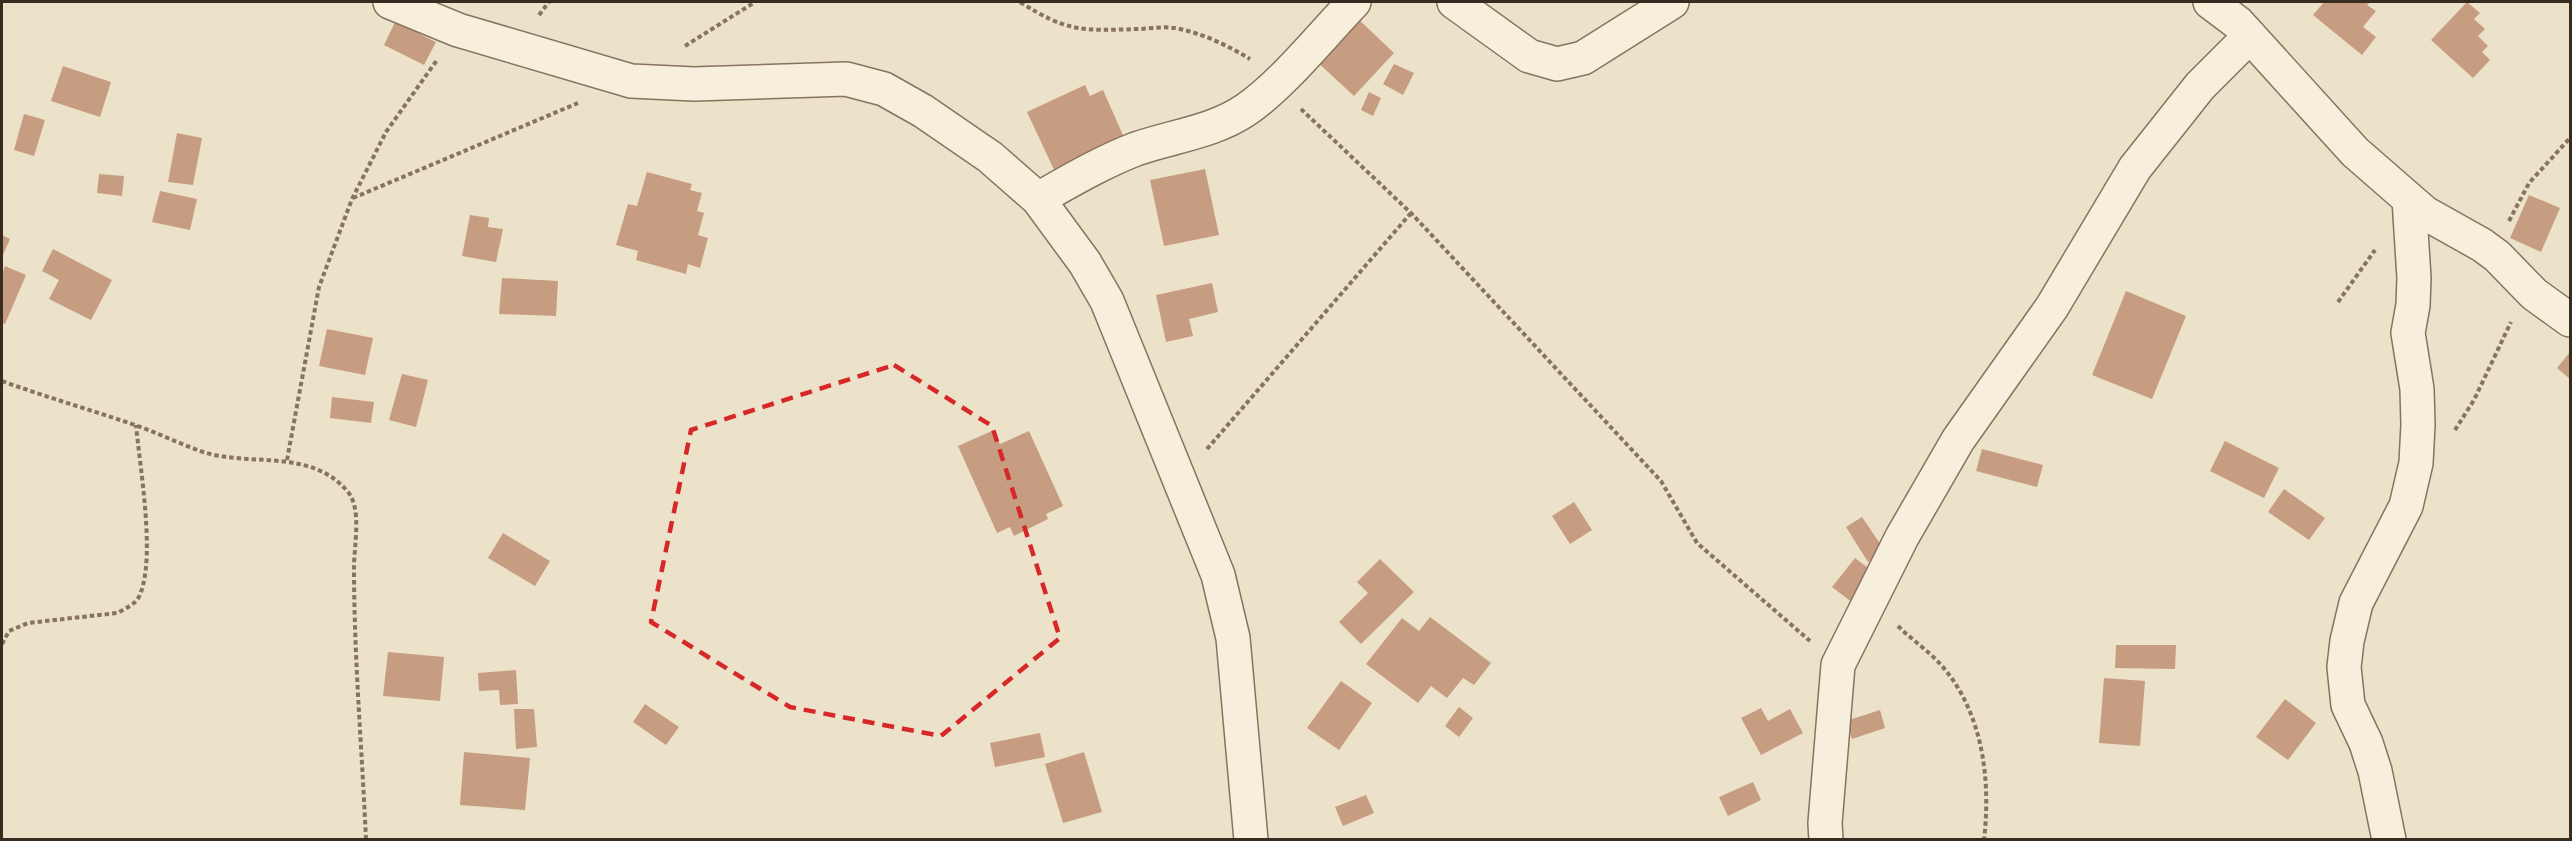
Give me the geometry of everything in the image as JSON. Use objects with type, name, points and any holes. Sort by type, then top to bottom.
[{"type":"street","points":[[390,2],[458,30],[631,81],[693,84],[846,79],[884,89],[923,111],[990,157],[1038,199],[1085,263],[1107,301],[1218,575],[1233,638],[1251,840]]},
{"type":"street","points":[[1038,199],[1100,165],[1137,149],[1213,127],[1247,109],[1278,81],[1354,2]]},
{"type":"street","points":[[1454,2],[1529,56],[1557,64],[1583,58],[1672,2]]},
{"type":"street","points":[[2210,2],[2250,36],[2355,152],[2409,205],[2497,256],[2534,294],[2571,320]]},
{"type":"street","points":[[1826,840],[1825,823],[1838,665],[1902,537],[1958,440],[2052,307],[2135,168],[2200,86],[2250,36]]},
{"type":"street","points":[[2389,840],[2375,771],[2366,743],[2348,705],[2344,667],[2347,641],[2356,603],[2406,506],[2416,463],[2417,389],[2408,333],[2413,305],[2414,278],[2409,205]]},
{"type":"path","points":[[677,51],[755,2]]},
{"type":"path","points":[[1020,2],[1048,20],[1068,27],[1096,30],[1173,28],[1210,38],[1278,81],[1411,213],[1661,481],[1697,543],[1838,665]]},
{"type":"path","points":[[287,460],[319,287],[352,199],[386,132],[458,30]]},
{"type":"path","points":[[352,199],[631,81]]},
{"type":"path","points":[[2497,256],[2510,217],[2523,193],[2571,138]]},
{"type":"path","points":[[2338,302],[2409,205]]},
{"type":"path","points":[[1181,480],[1411,213]]},
{"type":"path","points":[[2453,432],[2474,400],[2501,338],[2512,320],[2534,294]]},
{"type":"path","points":[[2,381],[136,425],[205,452],[255,460],[287,460],[318,470],[338,482],[350,494],[356,512],[354,606],[366,840]]},
{"type":"path","points":[[2,644],[9,631],[28,622],[117,612],[130,607],[141,594],[145,572],[146,529],[136,425]]},
{"type":"path","points":[[1871,600],[1941,664],[1956,685],[1971,714],[1984,763],[1987,816],[1984,840]]},
{"type":"highlighted area","points":[[894,365],[992,426],[1060,638],[941,736],[790,707],[651,622],[691,430]]},
{"type":"building","points":[[2324,2],[2370,2],[2367,5],[2376,11],[2363,27],[2376,37],[2362,55],[2313,15]]},
{"type":"building","points":[[2467,2],[2480,13],[2474,19],[2485,29],[2478,36],[2488,46],[2482,52],[2490,60],[2473,78],[2431,40]]},
{"type":"building","points":[[1355,16],[1394,53],[1354,96],[1314,59]]},
{"type":"building","points":[[395,22],[436,42],[424,65],[384,45]]},
{"type":"building","points":[[1394,64],[1414,73],[1403,95],[1383,84]]},
{"type":"building","points":[[63,66],[111,82],[100,117],[51,101]]},
{"type":"building","points":[[1085,85],[1090,96],[1103,90],[1126,142],[1056,174],[1027,112]]},
{"type":"building","points":[[1369,92],[1381,98],[1373,116],[1361,110]]},
{"type":"building","points":[[24,114],[45,120],[34,156],[14,150]]},
{"type":"building","points":[[177,133],[202,138],[193,185],[168,182]]},
{"type":"building","points":[[1205,169],[1219,235],[1164,246],[1150,180]]},
{"type":"building","points":[[647,172],[692,184],[690,190],[702,193],[697,211],[704,213],[698,235],[708,238],[700,268],[688,264],[686,274],[636,260],[638,251],[616,245],[628,204],[637,206]]},
{"type":"building","points":[[99,174],[124,176],[122,196],[97,193]]},
{"type":"building","points":[[160,191],[197,199],[190,230],[152,222]]},
{"type":"building","points":[[2529,195],[2560,208],[2541,252],[2510,238]]},
{"type":"building","points":[[470,215],[489,218],[488,227],[503,229],[496,262],[462,256]]},
{"type":"building","points":[[2,235],[10,239],[2,257]]},
{"type":"building","points":[[53,249],[112,280],[91,320],[49,299],[59,280],[42,271]]},
{"type":"building","points":[[5,266],[26,275],[5,324],[2,323],[2,274]]},
{"type":"building","points":[[502,278],[558,281],[556,316],[499,314]]},
{"type":"building","points":[[1212,283],[1218,312],[1189,319],[1193,336],[1166,342],[1156,295]]},
{"type":"building","points":[[2126,291],[2186,316],[2152,399],[2092,375]]},
{"type":"building","points":[[327,329],[373,338],[365,375],[319,366]]},
{"type":"building","points":[[2570,352],[2570,379],[2557,368]]},
{"type":"building","points":[[402,374],[428,380],[416,427],[389,420]]},
{"type":"building","points":[[332,397],[374,402],[371,423],[330,418]]},
{"type":"building","points":[[994,430],[1000,444],[1029,431],[1063,506],[1046,514],[1048,519],[1014,536],[1010,527],[997,533],[958,446]]},
{"type":"building","points":[[2225,441],[2279,468],[2264,498],[2210,471]]},
{"type":"building","points":[[1982,449],[2043,465],[2037,487],[1976,471]]},
{"type":"building","points":[[2284,489],[2325,518],[2309,540],[2268,512]]},
{"type":"building","points":[[1574,502],[1592,530],[1570,544],[1552,516]]},
{"type":"building","points":[[1862,517],[1885,551],[1868,562],[1846,527]]},
{"type":"building","points":[[503,533],[550,561],[535,586],[488,558]]},
{"type":"building","points":[[1855,558],[1876,574],[1853,603],[1832,587]]},
{"type":"building","points":[[1380,559],[1414,592],[1361,644],[1339,622],[1368,593],[1357,582]]},
{"type":"building","points":[[1430,617],[1491,663],[1474,685],[1463,678],[1447,698],[1431,686],[1418,703],[1366,664],[1402,618],[1419,631]]},
{"type":"building","points":[[2116,645],[2176,645],[2175,669],[2115,668]]},
{"type":"building","points":[[388,652],[444,657],[440,701],[383,696]]},
{"type":"building","points":[[516,670],[518,704],[500,705],[499,690],[479,691],[478,673]]},
{"type":"building","points":[[2104,678],[2145,681],[2140,746],[2099,743]]},
{"type":"building","points":[[1341,681],[1372,703],[1339,750],[1307,728]]},
{"type":"building","points":[[2285,699],[2316,723],[2288,760],[2256,737]]},
{"type":"building","points":[[645,704],[679,727],[666,745],[633,722]]},
{"type":"building","points":[[1459,707],[1473,718],[1459,737],[1445,726]]},
{"type":"building","points":[[1761,708],[1768,721],[1790,709],[1803,733],[1761,755],[1741,718]]},
{"type":"building","points":[[514,709],[534,709],[537,747],[516,749]]},
{"type":"building","points":[[1880,710],[1885,728],[1852,739],[1846,721]]},
{"type":"building","points":[[1040,733],[1045,757],[995,767],[990,743]]},
{"type":"building","points":[[464,752],[530,758],[525,810],[460,805]]},
{"type":"building","points":[[1084,752],[1102,812],[1063,823],[1045,764]]},
{"type":"building","points":[[1753,782],[1761,800],[1728,816],[1719,797]]},
{"type":"building","points":[[1366,795],[1374,813],[1343,826],[1335,807]]}]
